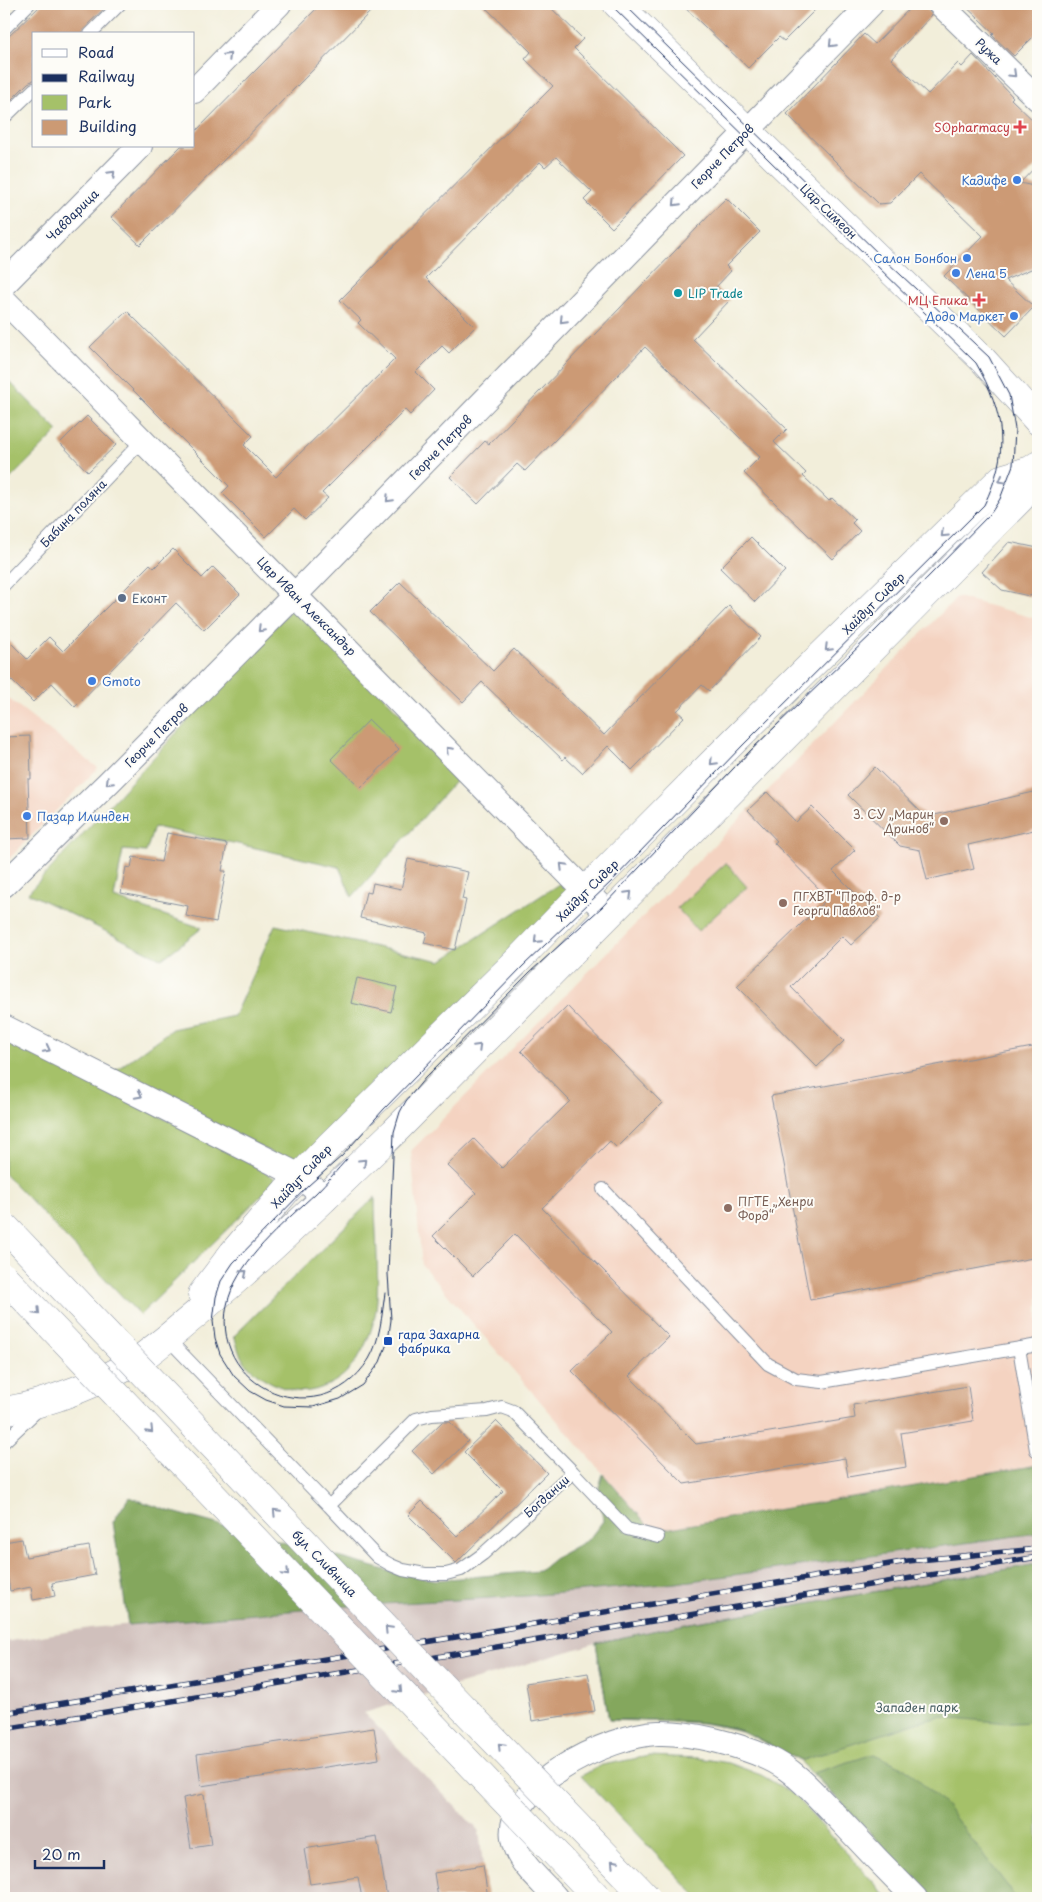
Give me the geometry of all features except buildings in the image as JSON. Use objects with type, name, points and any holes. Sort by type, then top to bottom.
[{"type":"street","points":[[195,90],[279,4]]},
{"type":"street","name":"Цар Симеон","points":[[617,4],[983,360],[1038,421]]},
{"type":"street","name":"Георче Петров","points":[[4,885],[295,595],[871,4]]},
{"type":"street","name":"Ружа","points":[[940,4],[1038,99]]},
{"type":"street","name":"Чавдарица","points":[[4,284],[138,148]]},
{"type":"street","name":"Цар Иван Александър","points":[[4,300],[608,914]]},
{"type":"street","name":"Хайдут Сидер","points":[[167,1338],[233,1253],[300,1176],[860,616],[1001,479],[1035,468]]},
{"type":"street","name":"Хайдут Сидер","points":[[4,1412],[47,1401],[83,1387],[142,1357],[256,1263],[326,1199],[1021,498],[1035,468]]},
{"type":"street","points":[[4,1027],[300,1176],[326,1199]]},
{"type":"street","name":"бул. Сливница","points":[[4,1226],[647,1898]]},
{"type":"street","points":[[4,1277],[598,1898]]},
{"type":"street","points":[[556,1898],[522,1861],[516,1848],[512,1832],[521,1804],[536,1787],[576,1759],[612,1742],[657,1733],[714,1739],[768,1758],[794,1773],[915,1898]]},
{"type":"lane","points":[[4,29],[29,4]]},
{"type":"lane","points":[[92,32],[120,4]]},
{"type":"lane","points":[[4,118],[32,91]]},
{"type":"lane","name":"Бабина поляна","points":[[4,586],[143,440]]},
{"type":"lane","points":[[603,1189],[768,1364],[796,1379],[822,1382],[1038,1345]]},
{"type":"lane","name":"Богданци","points":[[167,1338],[377,1557],[402,1570],[425,1574],[446,1574],[461,1570],[483,1554],[573,1472],[627,1529],[658,1537]]},
{"type":"lane","points":[[1019,1348],[1036,1450]]},
{"type":"lane","points":[[4,1442],[47,1401]]},
{"type":"lane","points":[[329,1506],[416,1419],[432,1415],[502,1407],[514,1411],[573,1472]]},
{"type":"shaded area","name":"ПГТЕ „Хенри Форд“","points":[[957,597],[1038,619],[1038,1465],[653,1531],[422,1265],[411,1151]]},
{"type":"shaded area","name":"Пазар Илинден","points":[[4,695],[98,768],[4,864]]},
{"type":"shaded area","points":[[1038,1533],[1038,1564],[691,1623],[596,1643],[364,1713],[479,1831],[483,1865],[435,1873],[438,1898],[4,1898],[4,1642],[90,1628],[234,1615],[348,1606],[527,1596],[878,1556]]},
{"type":"green space","points":[[4,376],[58,431],[10,479],[4,472]]},
{"type":"green space","points":[[294,606],[461,775],[352,897],[339,867],[154,827],[146,852],[123,850],[114,898],[202,928],[162,959],[28,893]]},
{"type":"green space","points":[[726,863],[747,887],[698,931],[677,908]]},
{"type":"green space","points":[[562,882],[574,891],[300,1167],[112,1073],[172,1029],[234,1016],[275,925],[441,961]]},
{"type":"green space","points":[[4,1041],[241,1156],[277,1180],[140,1315],[4,1173]]},
{"type":"green space","points":[[375,1197],[378,1274],[376,1312],[369,1337],[356,1361],[339,1379],[317,1389],[306,1391],[284,1388],[255,1373],[239,1353],[234,1336]]},
{"type":"green space","points":[[1038,1465],[1038,1533],[676,1583],[527,1596],[348,1606],[128,1625],[113,1522],[129,1497],[169,1511],[396,1573],[436,1580],[539,1571],[555,1558],[589,1539],[603,1521],[599,1487],[603,1474],[653,1531]]},
{"type":"green space","name":"Западен парк","points":[[1038,1564],[1038,1898],[933,1898],[800,1761],[742,1731],[701,1723],[609,1720],[596,1643],[691,1623]]},
{"type":"green space","name":"Западен парк","points":[[1038,1564],[1038,1722],[1010,1723],[940,1717],[800,1761],[757,1738],[729,1727],[695,1722],[609,1720],[596,1643],[691,1623]]},
{"type":"green space","points":[[874,1754],[905,1768],[946,1806],[1015,1898],[933,1898],[813,1773]]},
{"type":"green space","points":[[649,1756],[698,1758],[729,1763],[761,1775],[792,1793],[888,1898],[698,1898],[581,1776],[602,1765]]},
{"type":"tram line","points":[[610,4],[976,363],[986,382],[998,416],[1001,433],[998,468],[984,505],[743,745],[612,881],[523,966],[384,1109],[342,1156],[309,1185],[233,1263],[221,1281],[216,1297],[213,1321],[215,1338],[220,1354],[234,1376],[250,1391],[266,1400],[284,1406],[313,1407],[340,1399],[363,1385],[380,1362],[388,1341],[391,1320],[388,1274],[394,1132],[400,1112],[406,1101],[425,1078],[530,972],[602,907],[751,750],[874,632],[991,513],[1000,499],[1013,465],[1015,429],[1009,395],[989,357],[887,262],[624,4]]},
{"type":"tram line","points":[[347,1159],[316,1193],[269,1237],[239,1275],[232,1289],[225,1322],[230,1350],[245,1373],[267,1389],[293,1397],[320,1396],[347,1384],[369,1359],[378,1336],[385,1293]]},
{"type":"railway","points":[[4,1713],[908,1561],[1038,1549]]},
{"type":"railway","points":[[4,1729],[1038,1557]]},
{"type":"place","name":"SOpharmacy","points":[[1020,127]]},
{"type":"place","name":"Кадифе","points":[[1017,180]]},
{"type":"place","name":"Салон Бонбон","points":[[967,258]]},
{"type":"place","name":"Лена 5","points":[[956,273]]},
{"type":"place","name":"LIP Trade","points":[[678,293]]},
{"type":"place","name":"МЦ Епика","points":[[979,300]]},
{"type":"place","name":"Додо Маркет","points":[[1014,316]]},
{"type":"place","name":"Еконт","points":[[122,598]]},
{"type":"place","name":"Gmoto","points":[[92,681]]},
{"type":"place","name":"Пазар Илинден","points":[[27,816]]},
{"type":"place","name":"3. СУ „Марин Дринов“","points":[[944,821]]},
{"type":"place","name":"ПГХВТ \"Проф. д-р Георги Павлов\"","points":[[783,903]]},
{"type":"place","name":"ПГТЕ „Хенри Форд“","points":[[728,1208]]},
{"type":"place","name":"гара Захарна фабрика","points":[[388,1341]]}]
